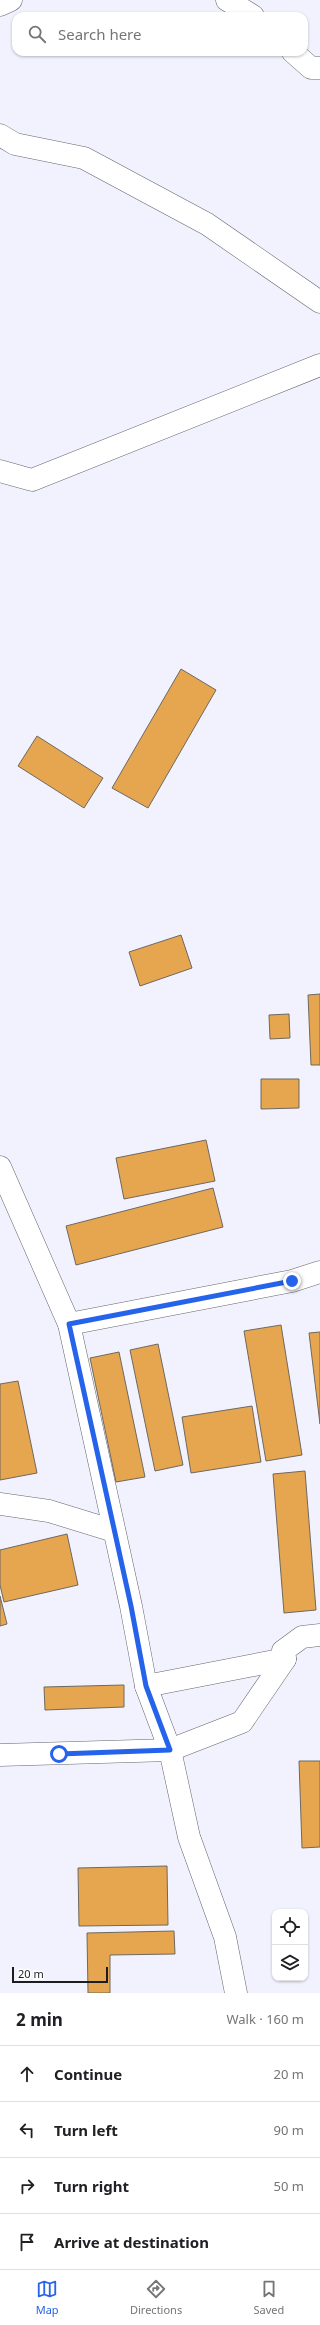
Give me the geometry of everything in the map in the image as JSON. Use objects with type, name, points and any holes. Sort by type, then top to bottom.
[{"type":"street","points":[[0,4],[11,0]]},
{"type":"street","points":[[227,0],[246,12]]},
{"type":"street","points":[[298,56],[311,68],[320,68]]},
{"type":"street","points":[[0,135],[15,144],[84,158],[207,224],[320,302]]},
{"type":"street","points":[[0,471],[32,480],[320,365]]},
{"type":"street","points":[[0,1167],[69,1324],[146,1686],[170,1750],[189,1837],[225,1937],[236,1993]]},
{"type":"street","points":[[69,1324],[292,1281],[320,1272]]},
{"type":"street","points":[[0,1504],[48,1511],[114,1531]]},
{"type":"street","points":[[0,1755],[170,1750],[242,1722],[285,1659],[283,1651],[302,1637],[320,1635]]},
{"type":"street","points":[[146,1686],[285,1659]]},
{"type":"building","points":[[181,669],[216,690],[148,808],[112,788]]},
{"type":"building","points":[[37,736],[103,778],[84,808],[18,766]]},
{"type":"building","points":[[181,935],[192,968],[140,986],[129,952]]},
{"type":"building","points":[[320,994],[320,1065],[311,1065],[308,995]]},
{"type":"building","points":[[289,1014],[290,1038],[270,1039],[269,1015]]},
{"type":"building","points":[[261,1079],[299,1079],[299,1108],[261,1109]]},
{"type":"building","points":[[206,1140],[215,1181],[124,1199],[116,1158]]},
{"type":"building","points":[[213,1188],[223,1227],[76,1265],[66,1226]]},
{"type":"building","points":[[281,1325],[302,1455],[266,1461],[244,1331]]},
{"type":"building","points":[[320,1332],[320,1424],[309,1333]]},
{"type":"building","points":[[158,1344],[183,1465],[155,1471],[130,1350]]},
{"type":"building","points":[[119,1352],[145,1477],[116,1482],[90,1358]]},
{"type":"building","points":[[18,1381],[37,1473],[0,1480],[0,1384]]},
{"type":"building","points":[[252,1406],[261,1462],[191,1473],[182,1417]]},
{"type":"building","points":[[305,1471],[316,1610],[284,1613],[273,1474]]},
{"type":"building","points":[[67,1534],[78,1585],[4,1602],[0,1585],[0,1550]]},
{"type":"building","points":[[0,1596],[7,1624],[0,1626]]},
{"type":"building","points":[[124,1685],[124,1707],[45,1710],[44,1687]]},
{"type":"building","points":[[299,1761],[320,1761],[320,1847],[302,1848]]},
{"type":"building","points":[[167,1866],[168,1925],[79,1926],[78,1868]]},
{"type":"building","points":[[174,1931],[175,1954],[110,1955],[110,1993],[88,1993],[87,1933]]},
{"type":"route","points":[[59,1754],[170,1750],[146,1686],[131,1606],[96,1453],[69,1324],[292,1281]]}]
